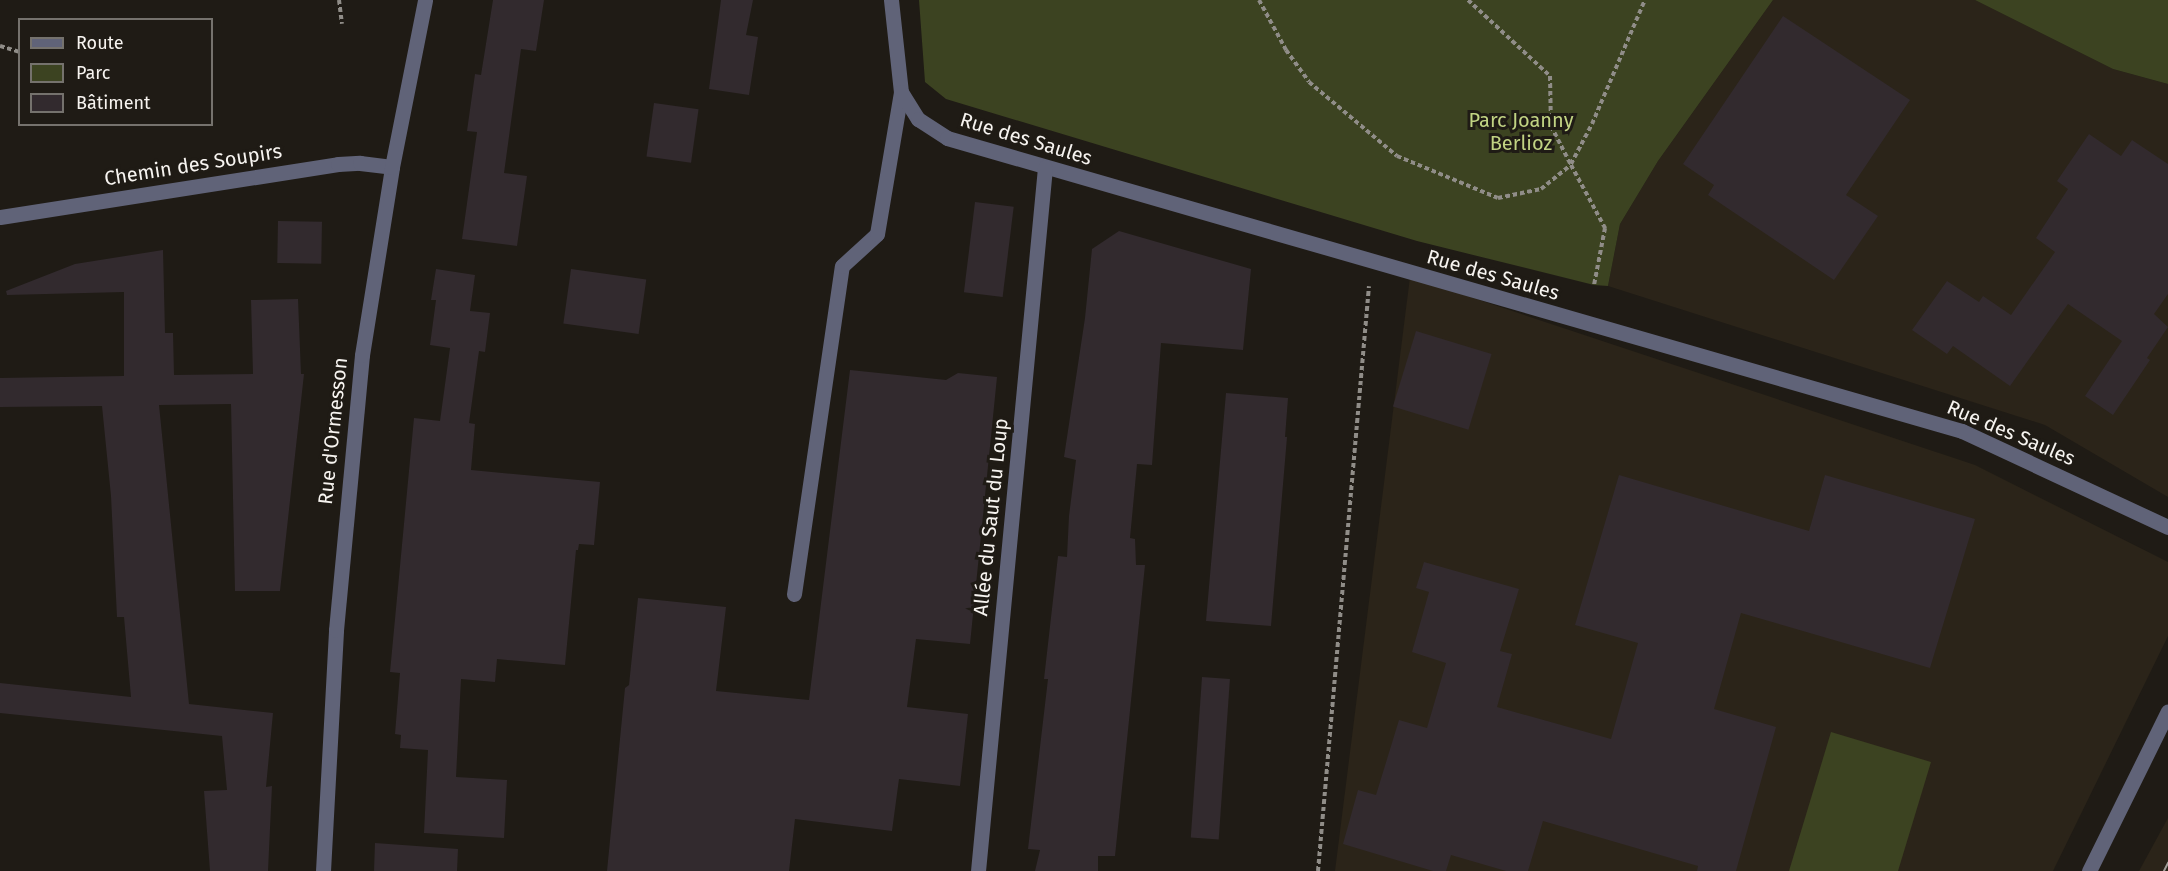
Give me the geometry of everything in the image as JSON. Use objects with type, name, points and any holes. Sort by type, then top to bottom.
[{"type":"street","name":"Rue d'Ormesson","points":[[322,871],[336,630],[345,514],[362,355],[392,167],[425,0]]},
{"type":"street","name":"Rue des Saules","points":[[891,0],[900,92],[918,119],[947,138],[1962,431],[2168,527]]},
{"type":"street","points":[[794,594],[842,266],[877,234],[900,92]]},
{"type":"street","name":"Chemin des Soupirs","points":[[0,217],[338,164],[360,163],[392,167]]},
{"type":"street","name":"Allée du Saut du Loup","points":[[978,871],[1045,167]]},
{"type":"street","points":[[2089,871],[2168,711]]},
{"type":"path","points":[[339,0],[342,24]]},
{"type":"path","points":[[1259,0],[1286,50],[1310,82],[1398,156],[1498,198],[1541,189],[1571,165],[1593,124],[1646,1]]},
{"type":"path","points":[[1468,0],[1550,76],[1551,126],[1605,228],[1594,285]]},
{"type":"path","points":[[0,46],[18,51]]},
{"type":"path","points":[[1318,871],[1371,261]]},
{"type":"shaded area","points":[[1773,0],[1975,0],[2113,69],[2168,84],[2168,497],[2045,425],[1608,286],[1620,224],[1658,161]]},
{"type":"shaded area","points":[[1410,277],[1975,465],[2168,562],[2168,636],[2053,871],[1335,871]]},
{"type":"shaded area","points":[[2168,818],[2168,871],[2139,871]]},
{"type":"green space","name":"Parc Joanny Berlioz","points":[[919,0],[1773,0],[1658,161],[1620,224],[1608,286],[1594,285],[1417,241],[946,99],[925,82]]},
{"type":"green space","points":[[1975,0],[2168,0],[2168,84],[2113,69]]},
{"type":"green space","points":[[1831,732],[1931,762],[1898,871],[1789,871]]},
{"type":"building","points":[[493,0],[544,0],[536,51],[521,49],[504,173],[527,176],[517,246],[462,239],[477,132],[467,131],[475,74],[481,75]]},
{"type":"building","points":[[721,0],[753,0],[746,35],[758,37],[749,95],[709,89]]},
{"type":"building","points":[[1783,16],[1910,100],[1846,195],[1878,216],[1834,280],[1708,195],[1714,185],[1683,164]]},
{"type":"building","points":[[654,103],[699,109],[691,163],[646,156]]},
{"type":"building","points":[[2089,134],[2121,156],[2132,140],[2168,164],[2168,294],[2154,314],[2168,327],[2147,358],[2150,360],[2113,415],[2085,396],[2122,341],[2068,304],[2010,386],[1953,346],[1947,354],[1912,330],[1947,281],[1979,302],[1983,296],[2011,315],[2055,252],[2036,238],[2068,189],[2057,181]]},
{"type":"building","points":[[975,202],[1014,207],[1003,297],[964,292]]},
{"type":"building","points":[[278,221],[322,222],[321,264],[277,263]]},
{"type":"building","points":[[1119,231],[1251,269],[1243,350],[1161,343],[1152,465],[1137,464],[1130,538],[1135,539],[1136,565],[1145,565],[1115,856],[1098,856],[1098,871],[1035,871],[1040,850],[1028,849],[1048,679],[1044,679],[1058,556],[1067,557],[1076,460],[1064,457],[1085,318],[1092,249]]},
{"type":"building","points":[[163,250],[165,333],[173,333],[174,375],[253,374],[251,300],[298,299],[301,374],[304,374],[280,591],[235,591],[231,404],[159,405],[189,704],[273,713],[266,787],[272,786],[268,871],[210,871],[204,791],[227,790],[222,736],[0,713],[0,683],[131,697],[124,617],[117,617],[111,496],[102,406],[0,407],[0,378],[124,376],[124,292],[7,295],[6,291],[75,264]]},
{"type":"building","points":[[436,269],[475,275],[470,311],[490,313],[485,352],[479,351],[469,423],[475,424],[471,470],[600,482],[594,545],[579,544],[576,550],[565,665],[497,659],[495,682],[461,679],[456,777],[507,780],[504,838],[424,833],[428,750],[400,748],[401,735],[395,734],[400,673],[390,672],[414,418],[440,421],[450,348],[430,345],[436,300],[431,300]]},
{"type":"building","points":[[571,269],[646,280],[639,334],[563,323]]},
{"type":"building","points":[[1416,331],[1492,354],[1468,430],[1393,407]]},
{"type":"building","points":[[850,370],[946,380],[958,373],[997,377],[970,644],[916,639],[907,707],[968,714],[960,786],[899,779],[892,831],[795,819],[789,871],[607,871],[625,688],[629,685],[638,598],[726,607],[716,691],[809,700]]},
{"type":"building","points":[[1226,393],[1288,398],[1285,437],[1287,437],[1271,626],[1206,621]]},
{"type":"building","points":[[1619,475],[1809,531],[1825,475],[1975,519],[1930,668],[1741,613],[1714,709],[1776,727],[1736,871],[1697,871],[1698,866],[1543,821],[1528,871],[1506,871],[1451,855],[1446,871],[1433,871],[1343,844],[1358,790],[1376,795],[1399,720],[1427,728],[1446,663],[1412,652],[1429,592],[1416,588],[1424,562],[1519,589],[1500,651],[1512,654],[1497,707],[1611,739],[1638,643],[1575,625]]},
{"type":"building","points":[[1202,677],[1230,679],[1219,840],[1191,838]]},
{"type":"building","points":[[375,843],[458,849],[457,871],[374,871]]},
{"type":"tram line","points":[[2164,871],[2168,863]]}]
